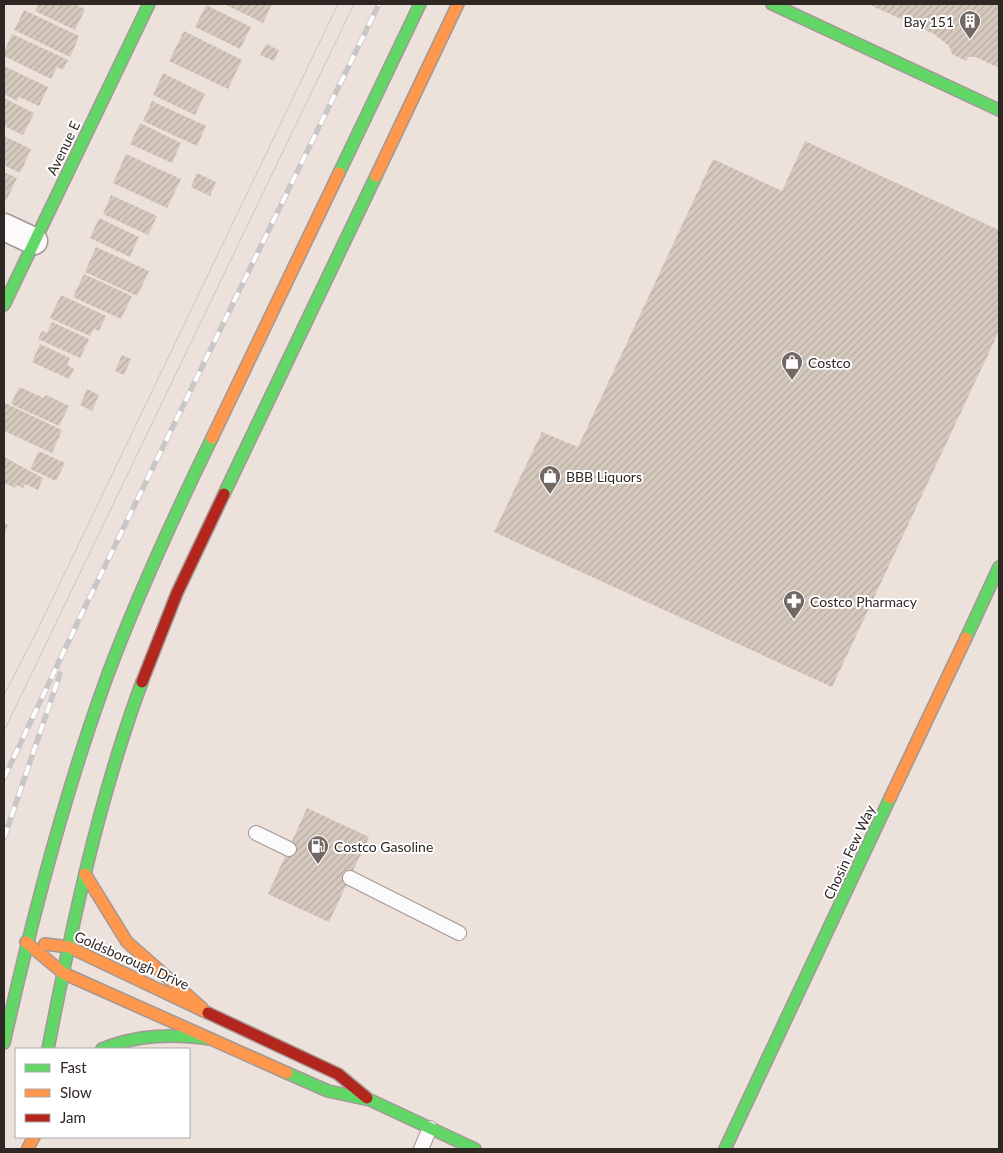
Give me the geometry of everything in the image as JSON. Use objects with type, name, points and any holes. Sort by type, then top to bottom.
[{"type":"main road","points":[[4,1043],[26,942],[48,862],[77,764],[109,673],[148,578],[195,475],[420,4]]},
{"type":"main road","points":[[48,1048],[85,874],[112,772],[140,686],[177,593],[458,4]]},
{"type":"main road","points":[[772,4],[999,110]]},
{"type":"main road","name":"Avenue E","points":[[4,305],[145,5]]},
{"type":"main road","name":"Chosin Few Way","points":[[725,1149],[999,568]]},
{"type":"main road","points":[[85,874],[128,942],[202,1008]]},
{"type":"main road","name":"Goldsborough Drive","points":[[26,942],[69,947],[202,1008],[338,1074],[370,1100]]},
{"type":"main road","name":"Goldsborough Drive","points":[[26,942],[63,973],[328,1091],[370,1100],[475,1149]]},
{"type":"main road","points":[[105,1048],[126,1040],[152,1035],[211,1039]]},
{"type":"street","points":[[4,227],[34,242]]},
{"type":"lane","points":[[256,833],[289,849]]},
{"type":"lane","points":[[350,878],[459,933]]},
{"type":"lane","points":[[421,1149],[430,1128]]},
{"type":"building","points":[[39,4],[74,4],[85,9],[75,30],[35,11]]},
{"type":"building","points":[[224,4],[272,4],[263,23]]},
{"type":"building","name":"Bay 151","points":[[868,4],[999,4],[999,68],[976,57],[968,57],[966,61],[952,54],[949,46],[934,34]]},
{"type":"building","points":[[206,5],[251,27],[240,49],[195,27]]},
{"type":"building","points":[[24,10],[79,36],[70,57],[14,30]]},
{"type":"building","points":[[184,31],[242,60],[228,89],[169,61]]},
{"type":"building","points":[[12,34],[68,60],[63,70],[57,67],[51,79],[4,56]]},
{"type":"building","points":[[266,44],[279,50],[274,61],[260,55]]},
{"type":"building","points":[[4,66],[48,87],[39,106],[19,97],[17,101],[4,94]]},
{"type":"building","points":[[163,73],[205,94],[195,115],[153,95]]},
{"type":"building","points":[[4,98],[34,113],[23,135],[4,126]]},
{"type":"building","points":[[152,101],[206,126],[197,146],[143,121]]},
{"type":"building","points":[[140,123],[181,143],[172,163],[130,144]]},
{"type":"building","points":[[4,136],[31,149],[20,173],[4,165]]},
{"type":"building","name":"Costco","points":[[805,141],[999,230],[999,331],[832,687],[494,532],[542,432],[578,447],[713,159],[782,191]]},
{"type":"building","points":[[126,154],[181,179],[167,208],[113,183]]},
{"type":"building","points":[[4,172],[17,178],[6,201],[4,199]]},
{"type":"building","points":[[197,173],[216,182],[210,196],[191,187]]},
{"type":"building","points":[[111,195],[157,216],[148,235],[103,214]]},
{"type":"building","points":[[99,218],[139,237],[130,257],[90,238]]},
{"type":"building","points":[[96,247],[149,271],[137,296],[85,272]]},
{"type":"building","points":[[84,274],[132,296],[121,319],[73,297]]},
{"type":"building","points":[[61,295],[106,316],[99,331],[94,329],[90,336],[50,318]]},
{"type":"building","points":[[52,322],[89,339],[80,358],[38,339],[42,331],[47,333]]},
{"type":"building","points":[[40,344],[70,358],[67,365],[74,369],[69,379],[32,362]]},
{"type":"building","points":[[122,355],[131,359],[124,375],[115,371]]},
{"type":"building","points":[[19,387],[44,398],[46,395],[69,406],[59,426],[11,404]]},
{"type":"building","points":[[87,389],[99,395],[92,411],[80,405]]},
{"type":"building","points":[[5,403],[62,430],[52,453],[4,431]]},
{"type":"building","points":[[39,451],[65,463],[56,481],[30,469]]},
{"type":"building","points":[[4,457],[43,478],[38,490],[25,484],[23,488],[16,485],[15,488],[4,483]]},
{"type":"building","points":[[4,523],[8,525],[4,534]]},
{"type":"building","points":[[307,808],[369,837],[329,922],[268,894]]},
{"type":"tram line","points":[[4,695],[35,635],[338,4]]},
{"type":"tram line","points":[[4,731],[354,4]]},
{"type":"railway","points":[[4,778],[82,613],[379,4]]},
{"type":"railway","points":[[4,838],[60,674]]},
{"type":"traffic: fast","points":[[4,305],[149,4]]},
{"type":"traffic: fast","points":[[339,173],[420,4]]},
{"type":"traffic: fast","points":[[772,4],[999,110]]},
{"type":"traffic: fast","points":[[224,494],[376,176]]},
{"type":"traffic: fast","points":[[4,1043],[50,857],[92,719],[144,585],[212,438]]},
{"type":"traffic: fast","points":[[966,638],[999,567]]},
{"type":"traffic: fast","points":[[48,1048],[77,910],[99,818],[126,727],[142,682]]},
{"type":"traffic: fast","points":[[725,1149],[890,798]]},
{"type":"traffic: fast","points":[[105,1048],[129,1040],[156,1036],[211,1039]]},
{"type":"traffic: fast","points":[[287,1073],[328,1091],[370,1100],[475,1149]]},
{"type":"traffic: slow","points":[[376,176],[458,4]]},
{"type":"traffic: slow","points":[[212,438],[339,173]]},
{"type":"traffic: slow","points":[[890,798],[966,638]]},
{"type":"traffic: slow","points":[[85,874],[127,942],[202,1008]]},
{"type":"traffic: slow","points":[[26,942],[63,973],[287,1073]]},
{"type":"traffic: slow","points":[[45,944],[69,947],[208,1013]]},
{"type":"traffic: slow","points":[[28,1148],[33,1138]]},
{"type":"traffic: jam","points":[[142,682],[177,593],[224,494]]},
{"type":"traffic: jam","points":[[208,1013],[338,1074],[367,1098]]},
{"type":"place","name":"Bay 151","points":[[970,40]]},
{"type":"place","name":"Costco","points":[[792,381]]},
{"type":"place","name":"BBB Liquors","points":[[550,495]]},
{"type":"place","name":"Costco Pharmacy","points":[[794,620]]},
{"type":"place","name":"Costco Gasoline","points":[[318,865]]}]
